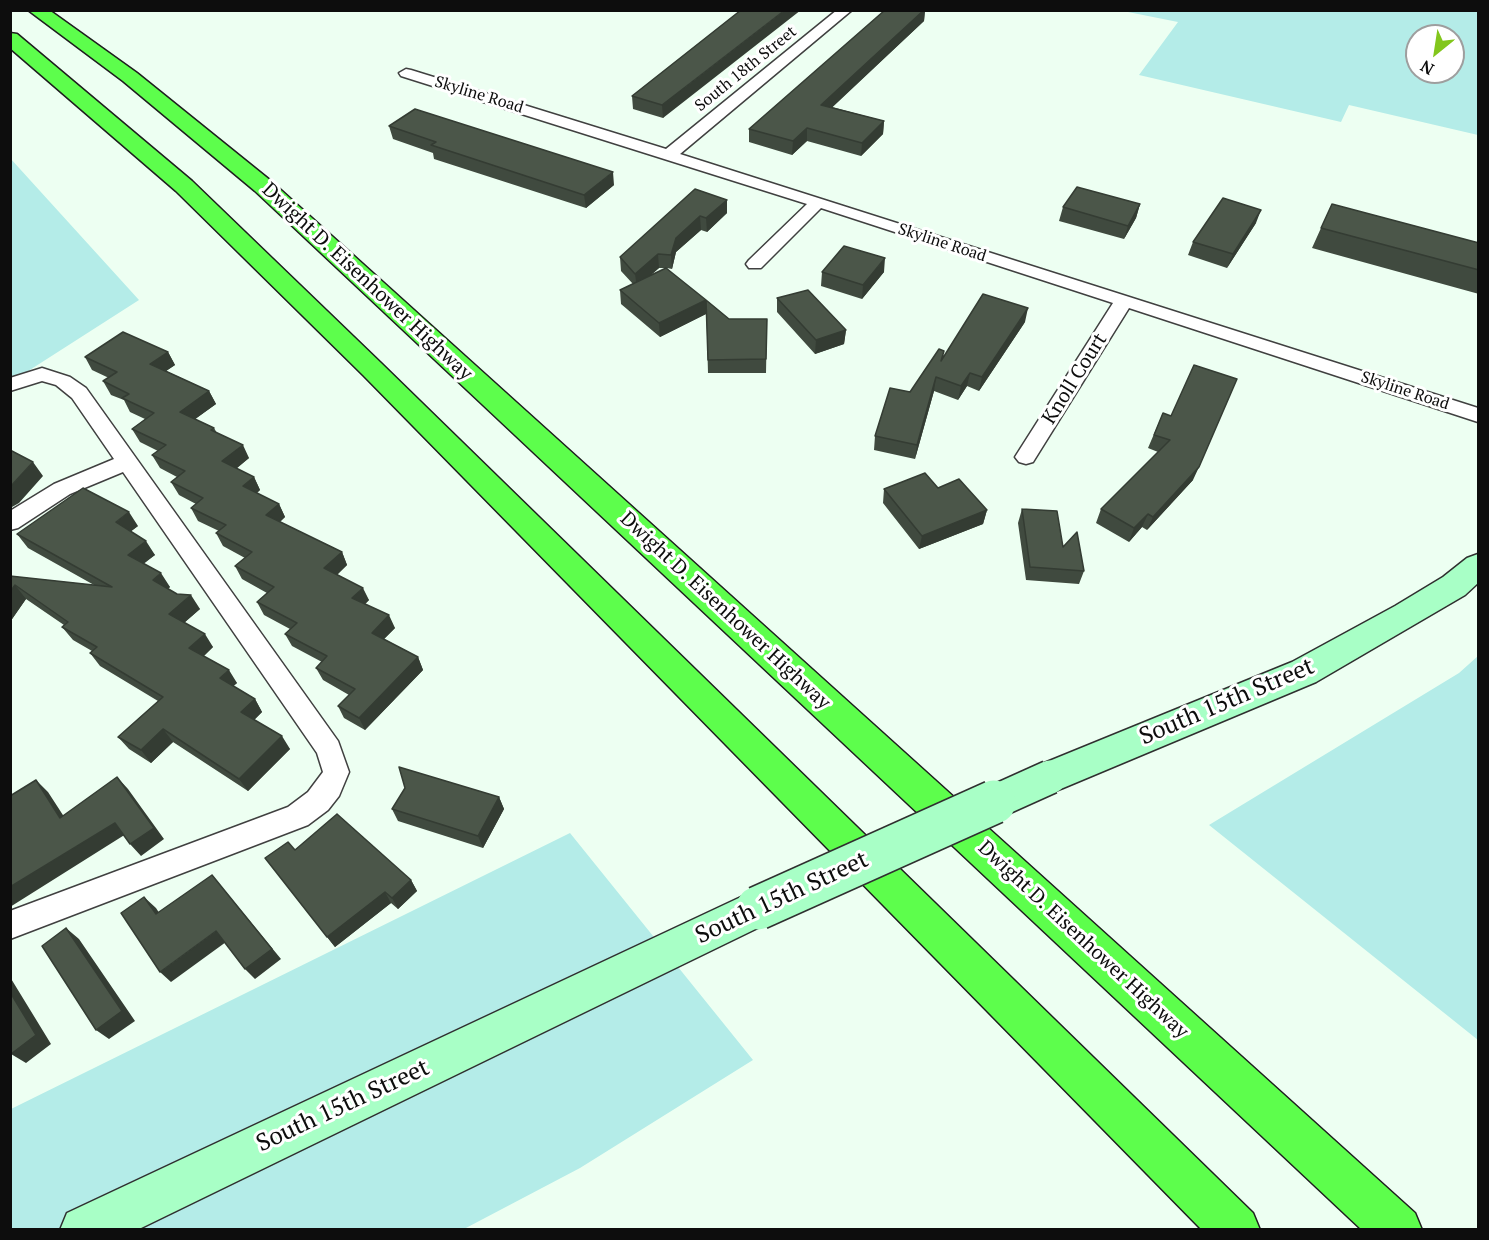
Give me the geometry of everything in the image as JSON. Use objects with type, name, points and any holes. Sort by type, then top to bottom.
[{"type":"highway","name":"Dwight D. Eisenhower Highway","points":[[37,10],[130,77],[263,186],[1398,1230]]},
{"type":"highway","points":[[10,38],[184,186],[364,360],[1236,1230]]},
{"type":"main road","name":"South 15th Street","points":[[84,1230],[758,908],[1050,777],[1304,672],[1407,615],[1479,567]]},
{"type":"street","name":"South 18th Street","points":[[669,155],[846,10]]},
{"type":"street","name":"Skyline Road","points":[[406,73],[818,202],[1479,415]]},
{"type":"street","points":[[755,264],[818,202]]},
{"type":"street","name":"Knoll Court","points":[[1026,457],[1124,302]]},
{"type":"street","points":[[10,386],[42,374],[63,381],[79,393],[329,749],[336,772],[318,801],[298,816],[10,925]]},
{"type":"street","points":[[10,522],[62,489],[127,462]]},
{"type":"shaded area","points":[[1123,11],[1478,11],[1478,135],[1349,105],[1341,122],[1139,75],[1178,22]]},
{"type":"shaded area","points":[[10,158],[139,300],[11,382],[10,382]]},
{"type":"shaded area","points":[[1478,656],[1478,1040],[1209,825],[1459,673]]},
{"type":"shaded area","points":[[570,833],[753,1060],[580,1168],[464,1229],[11,1230],[11,1109]]},
{"type":"building","points":[[741,10],[785,10],[662,105],[632,96]]},
{"type":"building","points":[[885,10],[924,10],[821,105],[884,121],[862,143],[807,128],[793,141],[749,129]]},
{"type":"building","points":[[415,109],[613,172],[584,195],[431,145],[436,142],[389,126]]},
{"type":"building","points":[[1077,187],[1140,204],[1128,226],[1063,207]]},
{"type":"building","points":[[695,189],[727,200],[706,218],[700,216],[676,238],[671,255],[658,254],[635,274],[620,257]]},
{"type":"building","points":[[1223,198],[1261,210],[1233,254],[1193,242]]},
{"type":"building","points":[[1332,204],[1479,243],[1479,270],[1321,228]]},
{"type":"building","points":[[844,246],[885,258],[863,285],[822,272]]},
{"type":"building","points":[[666,268],[706,300],[659,323],[620,290]]},
{"type":"building","points":[[808,290],[846,330],[816,340],[777,298]]},
{"type":"building","points":[[983,294],[1028,308],[982,377],[970,373],[961,386],[936,377],[917,445],[875,436],[890,388],[910,392],[939,349],[944,351],[941,361]]},
{"type":"building","points":[[706,300],[729,319],[767,319],[766,359],[708,360]]},
{"type":"building","points":[[123,332],[168,352],[150,364],[209,391],[180,412],[243,445],[222,461],[254,477],[243,486],[279,504],[266,515],[342,552],[324,568],[363,588],[352,598],[389,615],[372,633],[418,657],[359,718],[338,706],[355,689],[316,668],[327,656],[285,634],[297,623],[257,602],[274,587],[235,566],[252,552],[216,533],[226,525],[191,508],[203,498],[171,482],[185,471],[152,455],[166,445],[132,429],[154,413],[122,398],[129,394],[103,381],[117,372],[85,357]]},
{"type":"building","points":[[1194,365],[1237,379],[1199,467],[1153,517],[1148,514],[1134,528],[1101,509],[1170,440],[1154,435],[1163,413],[1171,416]]},
{"type":"building","points":[[10,450],[33,462],[10,487]]},
{"type":"building","points":[[925,473],[938,488],[959,479],[987,510],[922,536],[884,489]]},
{"type":"building","points":[[83,488],[129,512],[116,522],[146,541],[128,555],[161,573],[153,580],[177,594],[191,595],[169,614],[205,634],[189,648],[229,670],[220,678],[255,699],[241,712],[282,736],[239,779],[163,729],[141,750],[118,737],[163,697],[90,653],[97,647],[62,627],[68,622],[15,585],[10,592],[10,576],[112,587],[17,534]]},
{"type":"building","points":[[1022,509],[1057,511],[1063,547],[1077,532],[1084,571],[1030,567]]},
{"type":"building","points":[[399,767],[499,797],[478,836],[392,809],[405,788]]},
{"type":"building","points":[[117,777],[154,828],[130,844],[115,823],[10,887],[10,796],[36,780],[60,818]]},
{"type":"building","points":[[337,814],[411,880],[392,898],[385,892],[327,937],[265,858],[288,842],[295,850]]},
{"type":"building","points":[[212,875],[272,949],[245,969],[216,931],[160,972],[121,913],[144,897],[156,914]]},
{"type":"building","points":[[66,928],[122,1011],[96,1030],[42,946]]},
{"type":"building","points":[[10,992],[36,1035],[11,1054],[10,1054]]}]
